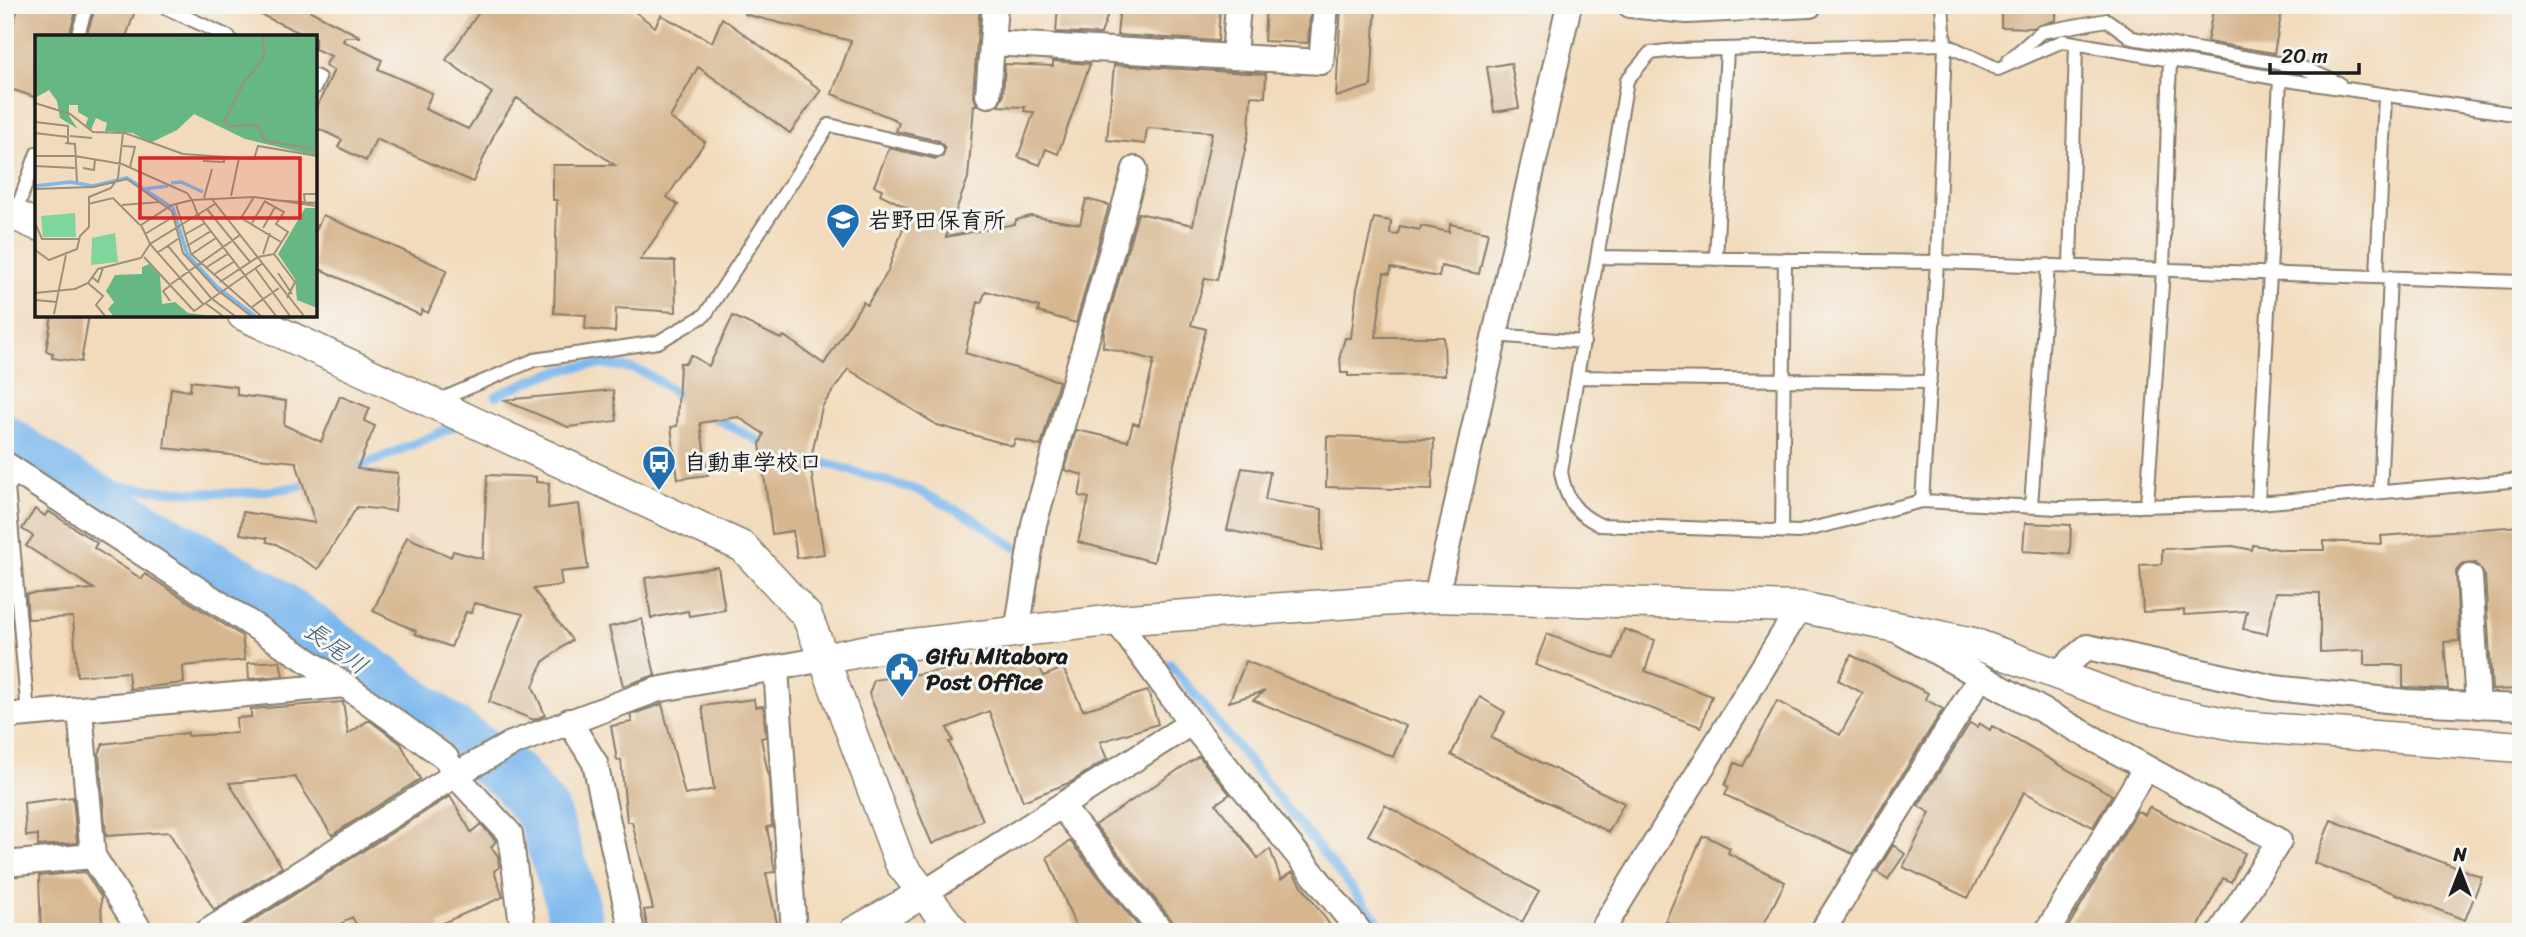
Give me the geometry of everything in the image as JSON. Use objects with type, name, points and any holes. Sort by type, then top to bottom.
[{"type":"street","points":[[988,95],[995,5]]},
{"type":"street","points":[[1234,57],[1238,5]]},
{"type":"street","points":[[992,43],[1321,62],[1326,5]]},
{"type":"street","points":[[1436,597],[1569,5]]},
{"type":"street","points":[[1630,5],[1687,10],[1810,5]]},
{"type":"street","points":[[1017,632],[1034,524],[1135,169]]},
{"type":"street","points":[[247,317],[743,547],[807,616],[900,863],[954,932]]},
{"type":"street","points":[[13,468],[345,685],[464,770],[510,834],[517,928]]},
{"type":"street","points":[[2470,577],[2477,706]]},
{"type":"street","points":[[207,932],[464,770],[511,744],[656,690],[878,648],[1116,621],[1436,597],[1800,607],[1884,622],[1973,643],[2145,707],[2240,726],[2521,747]]},
{"type":"street","points":[[1601,932],[1800,607]]},
{"type":"street","points":[[1116,621],[1191,723],[1360,932]]},
{"type":"street","points":[[1884,622],[1980,678],[2279,841],[2221,932]]},
{"type":"street","points":[[2056,674],[2087,647],[2276,688],[2477,706],[2521,707]]},
{"type":"street","points":[[776,668],[794,932]]},
{"type":"street","points":[[1822,932],[1980,678]]},
{"type":"street","points":[[16,715],[345,685]]},
{"type":"street","points":[[80,710],[93,856],[141,932]]},
{"type":"street","points":[[569,722],[595,762],[632,932]]},
{"type":"street","points":[[854,932],[924,893],[1191,723]]},
{"type":"street","points":[[2047,932],[2145,769]]},
{"type":"street","points":[[1061,806],[1162,932]]},
{"type":"street","points":[[5,864],[93,856]]},
{"type":"lane","points":[[78,35],[88,5]]},
{"type":"lane","points":[[160,5],[223,35]]},
{"type":"lane","points":[[1922,501],[1937,262],[1945,44],[1942,5]]},
{"type":"lane","points":[[1998,69],[2041,32],[2107,20],[2132,38],[2301,68],[2359,92]]},
{"type":"lane","points":[[2521,115],[2359,92],[2063,41],[1998,69],[1945,44],[1650,53],[1627,80],[1561,472],[1566,497],[1583,517],[1600,525],[1799,532],[1922,501],[2031,506],[2258,503],[2521,480]]},
{"type":"lane","points":[[2070,266],[2076,44]]},
{"type":"lane","points":[[1716,259],[1727,49]]},
{"type":"lane","points":[[2147,505],[2163,269],[2170,60]]},
{"type":"lane","points":[[2258,503],[2280,79]]},
{"type":"lane","points":[[2380,492],[2385,95]]},
{"type":"lane","points":[[433,403],[534,360],[658,342],[705,315],[829,125],[937,150]]},
{"type":"lane","points":[[19,217],[35,160]]},
{"type":"lane","points":[[1598,257],[2048,265],[2521,282]]},
{"type":"lane","points":[[1782,531],[1785,259]]},
{"type":"lane","points":[[2031,506],[2048,265]]},
{"type":"lane","points":[[1494,335],[1584,342]]},
{"type":"lane","points":[[1578,377],[1930,382]]},
{"type":"lane","points":[[13,468],[8,487],[16,715]]},
{"type":"building","points":[[19,5],[78,5],[69,35],[35,35],[35,97],[5,87],[5,49]]},
{"type":"building","points":[[96,5],[137,5],[127,35],[87,35]]},
{"type":"building","points":[[240,5],[299,5],[361,37],[345,37],[343,41],[382,60],[378,69],[432,93],[425,109],[468,129],[492,93],[446,60],[484,5],[626,5],[655,27],[661,15],[712,42],[722,18],[821,90],[790,133],[698,67],[670,118],[705,142],[667,197],[678,205],[640,260],[675,261],[676,312],[616,308],[615,332],[585,329],[586,315],[554,313],[557,200],[553,200],[553,165],[615,165],[517,98],[497,128],[473,182],[376,139],[366,161],[338,147],[342,140],[317,128],[317,107],[334,70],[325,66],[331,56],[317,50],[317,35],[305,35]]},
{"type":"building","points":[[745,5],[980,5],[973,94],[977,105],[974,105],[968,178],[946,237],[1015,224],[1016,220],[1031,216],[1080,224],[1086,199],[1109,205],[1076,323],[1038,312],[1039,307],[986,291],[981,303],[978,302],[965,353],[1059,381],[1041,446],[1015,439],[1013,446],[937,425],[848,369],[822,407],[810,463],[824,554],[797,558],[793,531],[772,534],[760,444],[764,434],[738,417],[700,423],[708,475],[678,479],[671,427],[677,426],[680,363],[686,363],[691,355],[709,366],[733,316],[781,339],[784,336],[824,364],[863,302],[867,305],[887,273],[910,209],[880,194],[882,189],[874,186],[889,148],[936,159],[943,156],[945,148],[939,141],[896,131],[899,123],[894,119],[832,94],[851,41],[744,14]]},
{"type":"building","points":[[1058,5],[1111,5],[1101,34],[1056,32]]},
{"type":"building","points":[[1120,5],[1220,5],[1218,41],[1117,35]]},
{"type":"building","points":[[1266,5],[1311,5],[1308,43],[1264,41]]},
{"type":"building","points":[[1341,5],[1376,5],[1371,86],[1336,97]]},
{"type":"building","points":[[2001,5],[2056,5],[2056,20],[2032,28],[2001,27]]},
{"type":"building","points":[[2214,5],[2283,5],[2274,53],[2207,42]]},
{"type":"building","points":[[1053,61],[1090,64],[1058,154],[1046,149],[1040,165],[1018,157],[1034,112],[1024,111],[1025,107],[998,106],[1003,96],[1005,64],[1053,66]]},
{"type":"building","points":[[1511,63],[1519,108],[1494,112],[1487,67]]},
{"type":"building","points":[[1114,65],[1266,74],[1265,97],[1251,96],[1249,131],[1217,280],[1205,278],[1191,325],[1206,329],[1187,400],[1154,562],[1078,542],[1089,498],[1079,496],[1083,475],[1065,470],[1076,430],[1128,441],[1133,423],[1139,425],[1154,360],[1103,347],[1104,331],[1138,213],[1193,225],[1212,132],[1147,128],[1145,144],[1107,140]]},
{"type":"building","points":[[323,215],[447,270],[428,313],[422,310],[420,315],[317,268],[317,228]]},
{"type":"building","points":[[1374,218],[1391,221],[1390,234],[1398,235],[1400,226],[1420,230],[1421,226],[1449,232],[1450,224],[1488,232],[1479,274],[1441,266],[1439,277],[1391,268],[1390,274],[1384,273],[1376,337],[1444,337],[1445,375],[1348,376],[1348,373],[1341,373],[1340,355],[1345,338],[1351,338],[1357,289]]},
{"type":"building","points":[[52,317],[89,317],[81,362],[52,358],[53,353],[46,351]]},
{"type":"building","points":[[191,381],[237,387],[237,395],[286,401],[284,425],[321,442],[340,396],[370,408],[364,421],[375,426],[357,469],[398,473],[395,511],[357,507],[318,569],[276,544],[267,542],[267,538],[240,534],[243,512],[315,523],[296,462],[164,448],[171,388],[190,391]]},
{"type":"building","points":[[613,390],[617,421],[568,427],[503,400]]},
{"type":"building","points":[[1327,436],[1434,439],[1432,490],[1326,487]]},
{"type":"building","points":[[1242,468],[1270,472],[1265,500],[1322,509],[1322,550],[1227,530]]},
{"type":"building","points":[[487,475],[536,477],[536,482],[549,483],[548,508],[579,504],[588,569],[560,572],[562,585],[533,589],[572,640],[543,662],[533,687],[545,715],[534,720],[489,702],[523,614],[474,603],[471,613],[466,612],[451,647],[415,634],[416,631],[373,611],[407,537],[451,557],[453,551],[483,559]]},
{"type":"building","points":[[35,509],[45,516],[48,511],[97,543],[94,548],[142,579],[145,574],[242,636],[245,660],[183,666],[184,683],[130,689],[128,672],[77,676],[73,617],[28,619],[26,594],[94,589],[26,546],[33,536],[22,529]]},
{"type":"building","points":[[2025,523],[2071,525],[2070,554],[2023,551]]},
{"type":"building","points":[[2521,526],[2521,689],[2492,690],[2485,576],[2476,563],[2462,564],[2456,571],[2459,641],[2444,642],[2448,689],[2403,687],[2403,665],[2364,665],[2364,650],[2320,652],[2320,593],[2276,592],[2267,634],[2243,629],[2247,611],[2184,615],[2184,610],[2143,612],[2140,565],[2162,564],[2162,549],[2233,546],[2252,550],[2253,545],[2284,550],[2324,550],[2324,541],[2382,544],[2381,536]]},
{"type":"building","points":[[718,567],[725,610],[689,616],[688,611],[651,618],[645,578]]},
{"type":"building","points":[[642,619],[655,675],[623,686],[609,627]]},
{"type":"building","points":[[1624,629],[1655,640],[1645,671],[1712,696],[1701,727],[1535,665],[1547,634],[1614,659]]},
{"type":"building","points":[[1851,655],[1928,693],[1925,699],[1943,709],[1853,854],[1725,795],[1729,787],[1725,785],[1735,763],[1743,766],[1777,701],[1840,735],[1863,693],[1838,680]]},
{"type":"building","points":[[280,661],[283,676],[249,679],[248,663]]},
{"type":"building","points":[[1010,661],[1014,670],[1036,661],[1044,676],[1063,668],[1083,710],[1148,691],[1158,724],[1100,742],[1107,759],[1071,782],[1023,801],[989,711],[947,728],[953,741],[949,742],[983,820],[932,844],[869,694],[874,680]]},
{"type":"building","points":[[1246,661],[1406,726],[1393,757],[1253,700],[1265,691],[1229,702]]},
{"type":"building","points":[[1480,697],[1505,712],[1491,738],[1624,803],[1609,832],[1451,755]]},
{"type":"building","points":[[754,699],[755,707],[763,706],[766,737],[761,738],[769,779],[772,826],[767,827],[775,872],[766,873],[779,932],[648,932],[644,910],[653,909],[632,822],[627,822],[621,760],[617,760],[611,726],[632,722],[630,715],[662,704],[685,795],[714,789],[702,706]]},
{"type":"building","points":[[343,702],[348,734],[369,720],[401,744],[420,779],[332,835],[295,777],[229,783],[282,867],[214,910],[169,832],[106,836],[99,754],[103,744],[188,733],[188,736],[237,733],[236,718],[251,717],[251,709]]},
{"type":"building","points":[[1970,723],[1977,727],[1979,723],[1990,730],[1992,726],[2112,795],[2093,827],[2024,792],[1968,898],[1903,867],[1930,813],[1918,806]]},
{"type":"building","points":[[1199,756],[1230,794],[1216,804],[1258,858],[1270,849],[1281,880],[1292,872],[1335,932],[1177,932],[1174,923],[1095,825]]},
{"type":"building","points":[[450,796],[471,832],[481,824],[496,841],[491,847],[498,856],[499,867],[494,871],[503,897],[438,925],[442,932],[361,932],[352,917],[327,932],[235,932]]},
{"type":"building","points":[[73,797],[77,843],[38,846],[38,835],[26,836],[24,803]]},
{"type":"building","points":[[1385,805],[1539,892],[1522,922],[1368,835]]},
{"type":"building","points":[[2149,807],[2245,853],[2231,882],[2223,878],[2196,932],[2065,932],[2137,811],[2145,815]]},
{"type":"building","points":[[2331,820],[2482,877],[2465,920],[2314,863]]},
{"type":"building","points":[[1706,836],[1730,848],[1728,853],[1785,882],[1760,932],[1687,932],[1665,921],[1702,837]]},
{"type":"building","points":[[1070,841],[1143,932],[1078,932],[1047,857]]},
{"type":"building","points":[[1893,845],[1905,854],[1888,879],[1877,872]]},
{"type":"building","points":[[85,872],[101,897],[102,932],[41,932],[39,876]]},
{"type":"waterway","points":[[496,396],[549,374],[605,365],[642,372],[688,402]]},
{"type":"waterway","points":[[709,415],[771,447]]},
{"type":"waterway","points":[[348,472],[453,427]]},
{"type":"waterway","name":"長尾川","points":[[5,442],[64,482],[270,601],[514,778],[543,813],[571,898],[577,932]]},
{"type":"waterway","points":[[801,456],[917,490],[972,518],[1016,548]]},
{"type":"waterway","points":[[64,482],[223,493],[285,489],[315,482]]},
{"type":"waterway","points":[[1170,664],[1387,932]]},
{"type":"place","name":"岩野田保育所","points":[[843,250]]},
{"type":"place","name":"自動車学校口","points":[[659,492]]},
{"type":"place","name":"Gifu Mitabora Post Office","points":[[902,699]]}]
